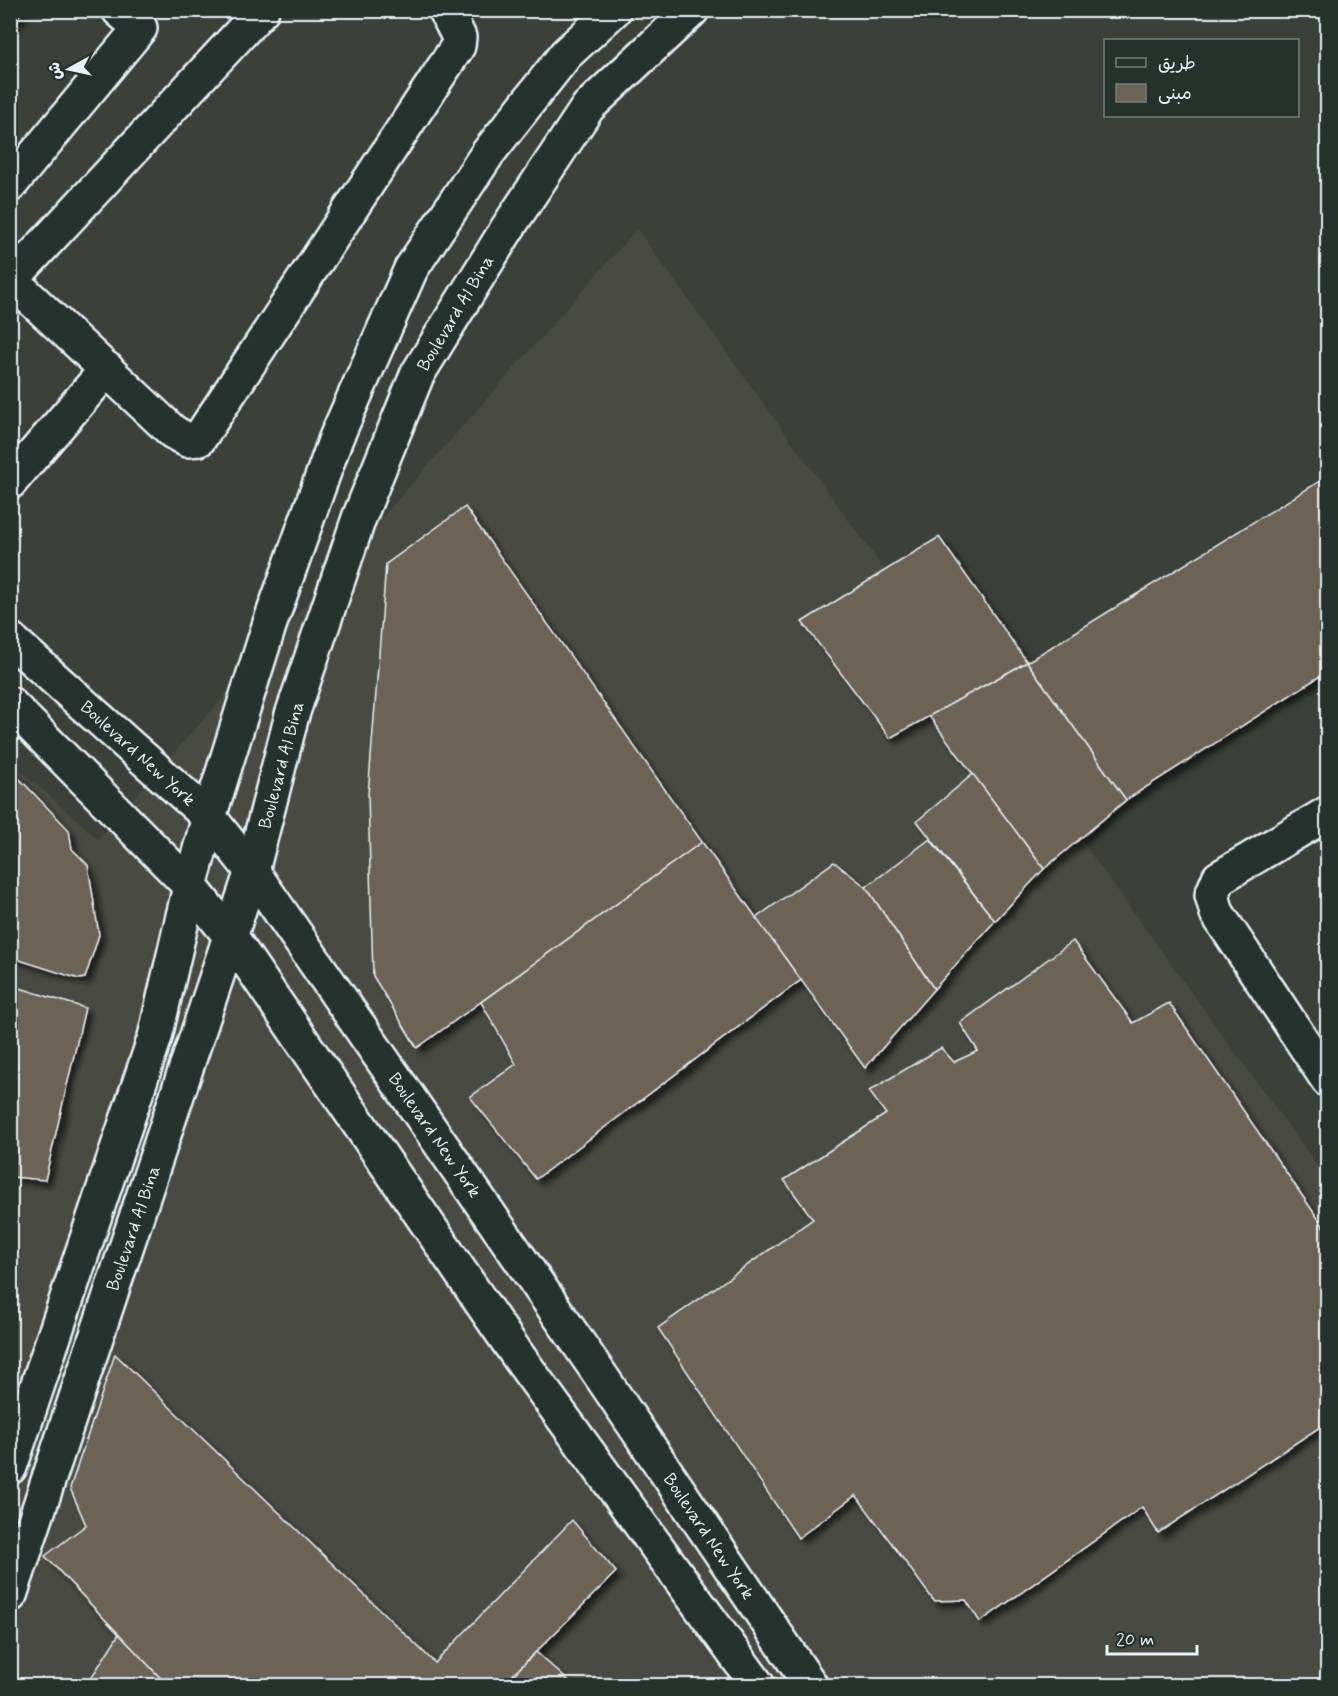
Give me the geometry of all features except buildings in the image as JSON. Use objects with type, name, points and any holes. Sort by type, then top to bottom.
[{"type":"main road","points":[[10,185],[140,28],[119,10]]},
{"type":"main road","points":[[262,10],[11,281],[173,432],[187,440],[199,439],[458,46],[459,37],[445,10]]},
{"type":"main road","points":[[10,1467],[155,1037],[190,886],[209,817],[269,626],[336,438],[411,269],[488,153],[530,99],[566,54],[614,10]]},
{"type":"main road","name":"Boulevard Al Bina","points":[[10,1595],[231,938],[252,872],[292,715],[359,518],[417,375],[507,229],[588,107],[692,10]]},
{"type":"main road","points":[[12,478],[107,369]]},
{"type":"main road","name":"Boulevard New York","points":[[10,639],[209,817],[252,872],[588,1357],[803,1683]]},
{"type":"main road","points":[[10,704],[190,886],[231,938],[518,1356],[758,1686]]},
{"type":"main road","points":[[1328,813],[1219,878],[1212,895],[1217,913],[1328,1080]]},
{"type":"shaded area","points":[[637,229],[1327,1179],[1327,1685],[11,1685],[10,761],[98,839]]}]
